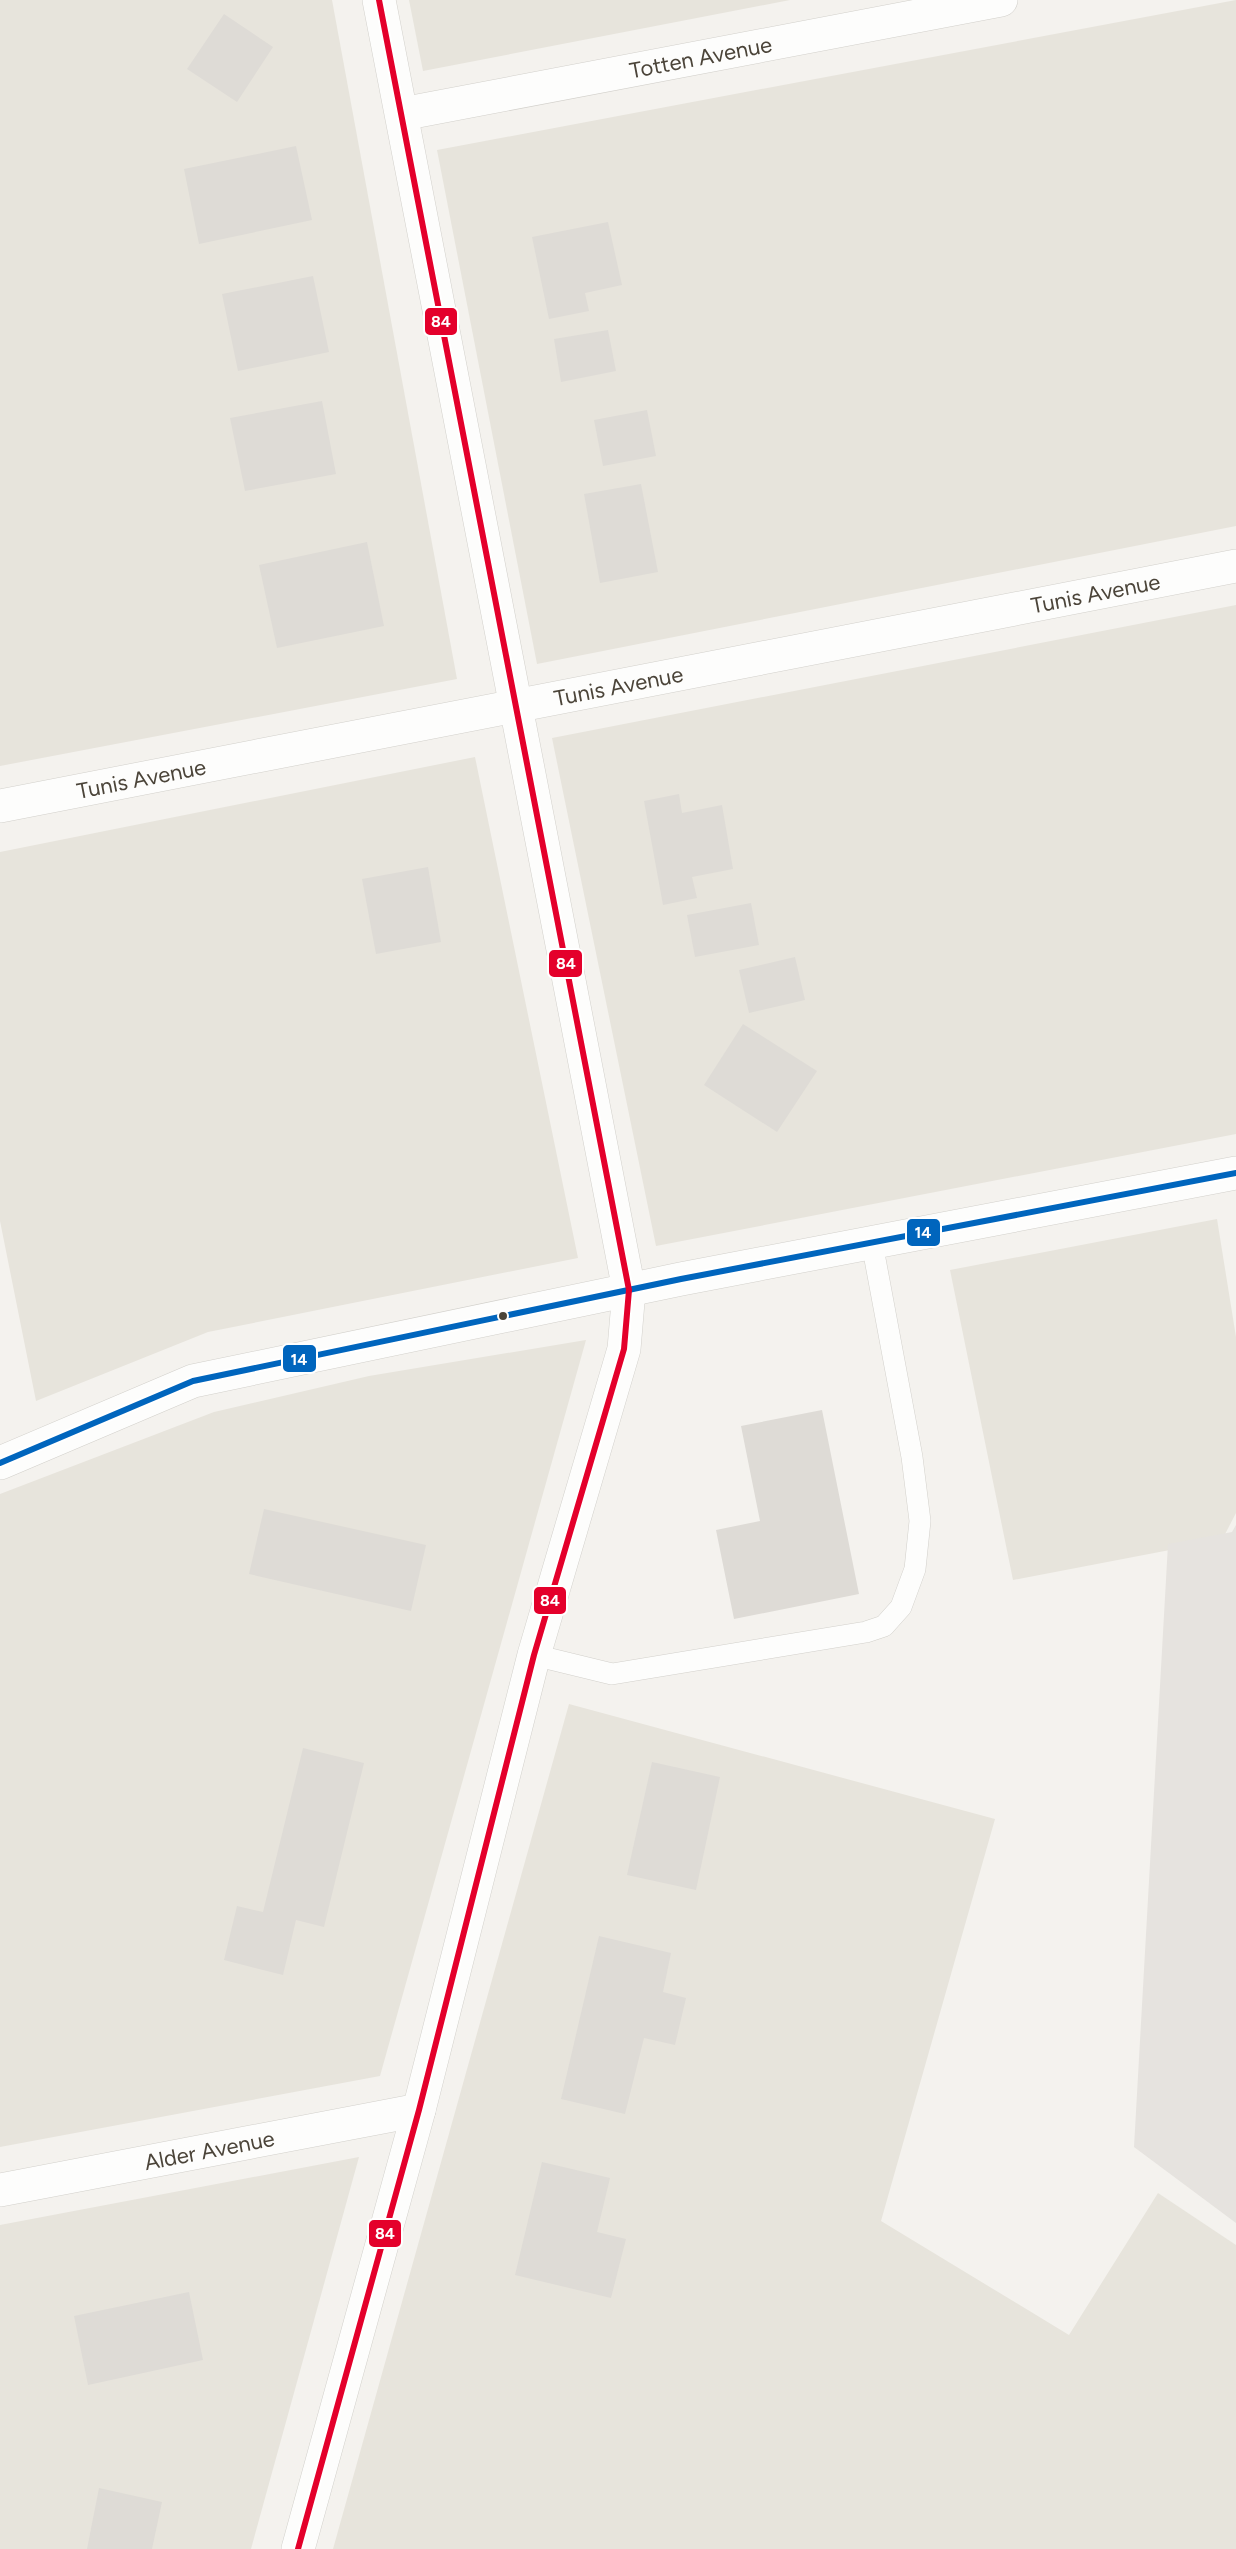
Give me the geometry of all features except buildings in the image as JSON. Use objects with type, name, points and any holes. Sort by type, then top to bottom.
[{"type":"street","points":[[298,2549],[419,2110],[534,1655],[624,1349],[629,1290],[514,708],[379,0]]},
{"type":"street","name":"Totten Avenue","points":[[402,114],[1001,0]]},
{"type":"street","name":"Tunis Avenue","points":[[0,806],[1236,566]]},
{"type":"street","points":[[0,1462],[193,1381],[629,1290],[1236,1173]]},
{"type":"street","name":"Alder Avenue","points":[[0,2190],[419,2110]]},
{"type":"lane","points":[[534,1655],[612,1674],[866,1632],[884,1626],[901,1607],[915,1569],[920,1521],[908,1434],[872,1243]]},
{"type":"shaded area","points":[[0,0],[332,0],[457,679],[0,766]]},
{"type":"shaded area","points":[[409,0],[790,0],[423,71]]},
{"type":"shaded area","points":[[1236,0],[1236,526],[537,664],[437,150]]},
{"type":"shaded area","points":[[1236,605],[1236,1134],[656,1246],[552,738]]},
{"type":"shaded area","points":[[475,757],[578,1258],[208,1332],[36,1401],[0,1221],[0,852]]},
{"type":"shaded area","points":[[1217,1219],[1236,1337],[1236,1513],[1222,1540],[1013,1580],[950,1270]]},
{"type":"shaded area","points":[[586,1340],[380,2076],[0,2147],[0,1494],[214,1412],[369,1376]]},
{"type":"shaded area","points":[[1236,1525],[1236,2223],[1134,2147],[1168,1544],[1232,1532]]},
{"type":"shaded area","points":[[569,1704],[995,1819],[881,2221],[1069,2335],[1158,2193],[1236,2245],[1236,2549],[333,2549]]},
{"type":"shaded area","points":[[359,2157],[251,2549],[0,2549],[0,2225]]},
{"type":"transit line","name":"84","points":[[298,2549],[419,2110],[534,1655],[624,1349],[629,1290],[379,0]]},
{"type":"transit line","name":"14","points":[[0,1463],[193,1381],[681,1279],[1236,1173]]}]
